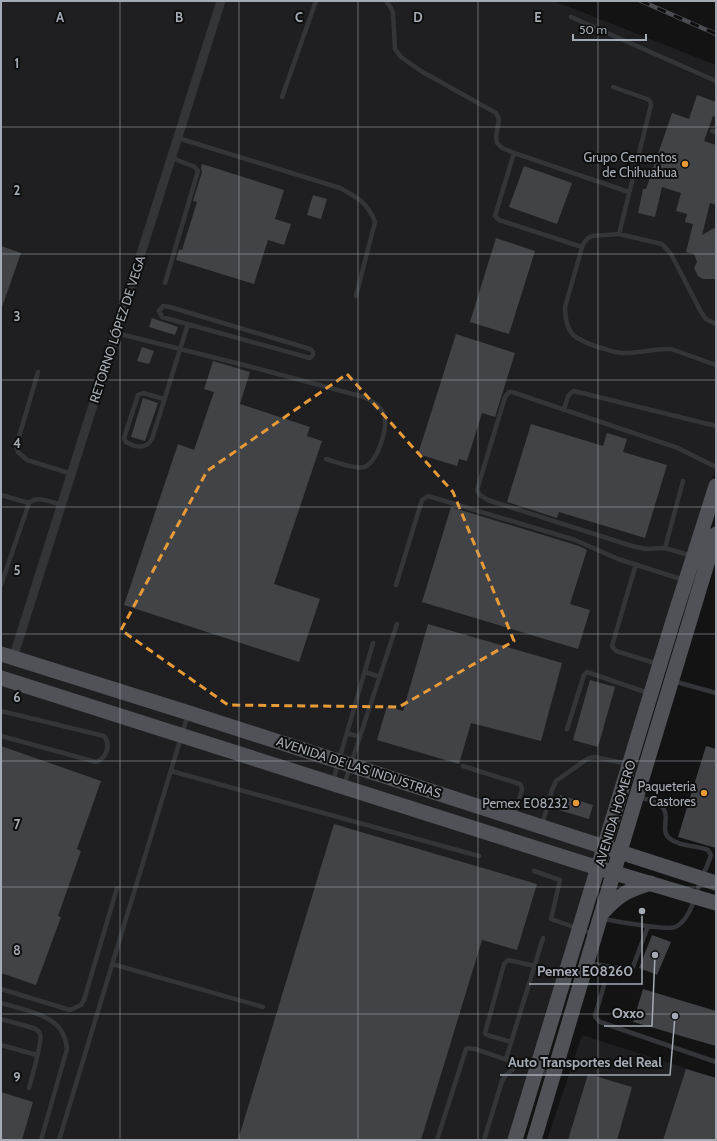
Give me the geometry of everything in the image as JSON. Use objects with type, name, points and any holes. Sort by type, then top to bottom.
[{"type":"main road","name":"AVENIDA HOMERO","points":[[515,1140],[716,486]]},
{"type":"main road","name":"AVENIDA HOMERO","points":[[534,1140],[636,796],[716,534]]},
{"type":"main road","points":[[4,679],[7,656]]},
{"type":"main road","name":"AVENIDA DE LAS INDUSTRIAS","points":[[7,656],[542,826],[716,883]]},
{"type":"main road","name":"AVENIDA DE LAS INDUSTRIAS","points":[[4,679],[613,873],[716,903]]},
{"type":"main road","points":[[601,916],[613,900],[628,890],[651,883]]},
{"type":"street","name":"RETORNO LÓPEZ DE VEGA","points":[[7,656],[62,505],[221,1]]},
{"type":"lane","points":[[282,97],[316,1]]},
{"type":"lane","points":[[386,1],[392,8],[395,49],[401,57],[422,71],[496,113],[499,119],[496,137],[499,146],[514,153],[629,192]]},
{"type":"lane","points":[[572,17],[716,81]]},
{"type":"lane","points":[[613,87],[648,99],[651,102],[619,234]]},
{"type":"lane","points":[[178,138],[340,188],[355,196],[365,204],[371,212],[375,222],[356,296]]},
{"type":"lane","points":[[514,153],[495,216],[496,218],[582,247]]},
{"type":"lane","points":[[165,283],[198,171],[195,167],[172,158]]},
{"type":"lane","points":[[716,324],[706,319],[701,312],[676,262],[662,244],[619,234],[592,236],[582,247],[565,307],[567,326],[577,339],[613,352],[622,353],[671,349],[716,364]]},
{"type":"lane","points":[[163,306],[170,307],[310,349],[313,352],[313,356],[310,358],[188,324],[162,317],[160,314],[161,308],[163,306]]},
{"type":"lane","points":[[164,399],[143,393],[138,395],[124,438],[126,442],[140,447],[148,445],[151,442],[188,324]]},
{"type":"lane","points":[[116,333],[364,397],[375,403],[380,408],[384,416],[384,433],[380,447],[372,460],[365,467],[357,468],[326,460]]},
{"type":"lane","points":[[38,372],[16,447],[18,452],[27,460],[72,474]]},
{"type":"lane","points":[[694,557],[666,548],[646,549],[632,546],[488,500],[480,495],[477,490],[507,394],[512,392],[678,448],[716,467]]},
{"type":"lane","points":[[564,410],[568,396],[574,392],[716,426]]},
{"type":"lane","points":[[666,548],[683,481]]},
{"type":"lane","points":[[1,495],[29,503]]},
{"type":"lane","points":[[396,585],[422,500],[428,496],[575,540],[618,559],[686,581]]},
{"type":"lane","points":[[1,585],[29,503],[38,498],[62,505]]},
{"type":"lane","points":[[636,564],[612,646],[616,651],[660,665]]},
{"type":"lane","points":[[338,785],[345,763],[360,737],[397,624]]},
{"type":"lane","points":[[338,785],[345,763],[347,733],[373,643]]},
{"type":"lane","points":[[365,672],[380,677]]},
{"type":"lane","points":[[567,730],[586,672],[651,694]]},
{"type":"lane","points":[[672,680],[716,694]]},
{"type":"lane","points":[[1,711],[104,736],[108,744],[104,756],[96,762],[1,736]]},
{"type":"lane","points":[[58,1140],[189,713]]},
{"type":"lane","points":[[347,733],[360,737]]},
{"type":"lane","points":[[542,826],[556,781],[587,758],[595,757],[630,765]]},
{"type":"lane","points":[[463,766],[521,785],[522,790],[513,817]]},
{"type":"lane","points":[[171,771],[479,856]]},
{"type":"lane","points":[[601,916],[664,929],[676,927],[686,918],[696,897],[710,858],[710,852],[705,849],[675,842],[668,837],[665,833],[666,815],[662,807],[658,804],[636,796]]},
{"type":"lane","points":[[534,871],[560,880],[551,919],[596,934]]},
{"type":"lane","points":[[1,989],[70,1010],[81,1005],[84,1000],[117,888]]},
{"type":"lane","points":[[587,962],[630,970],[633,966],[648,926]]},
{"type":"lane","points":[[506,1059],[543,938]]},
{"type":"lane","points":[[511,1042],[487,1035],[485,1031],[504,964],[508,960],[535,966]]},
{"type":"lane","points":[[112,964],[263,1007]]},
{"type":"lane","points":[[604,985],[595,1016],[600,1022],[716,1062]]},
{"type":"lane","points":[[1,1003],[53,1021],[61,1029],[66,1040],[67,1049],[40,1140]]},
{"type":"lane","points":[[1,1019],[37,1030],[41,1037],[29,1088]]},
{"type":"lane","points":[[1,1045],[37,1055]]},
{"type":"lane","points":[[437,1140],[466,1050],[469,1047],[518,1064],[537,1068],[554,1074]]},
{"type":"lane","points":[[484,1140],[502,1081],[518,1064]]},
{"type":"highlighted area","points":[[347,374],[453,492],[514,641],[399,707],[228,705],[121,630],[207,471]]},
{"type":"shaded area","points":[[1,1],[554,1],[716,65],[716,467],[512,1140],[1,1140]]},
{"type":"shaded area","points":[[582,1035],[716,1078],[716,1140],[547,1140]]},
{"type":"building","name":"Grupo Cementos de Chihuahua","points":[[697,95],[716,102],[716,117],[713,116],[704,141],[716,145],[716,205],[710,203],[702,235],[716,227],[716,279],[703,279],[698,276],[694,268],[697,262],[694,254],[686,252],[693,224],[685,222],[687,214],[676,211],[681,193],[662,187],[655,217],[638,213],[643,189],[646,189],[672,113],[689,119]]},
{"type":"building","points":[[202,164],[284,190],[275,219],[291,224],[284,245],[268,240],[254,284],[176,260],[179,249],[182,250],[197,202],[193,201],[202,172]]},
{"type":"building","name":"Grupo Cementos de Chihuahua","points":[[524,166],[572,183],[557,224],[509,207]]},
{"type":"building","points":[[313,195],[327,199],[321,219],[307,215]]},
{"type":"building","points":[[496,238],[535,251],[509,334],[470,322]]},
{"type":"building","points":[[1,246],[21,253],[2,307],[1,307]]},
{"type":"building","points":[[152,318],[178,327],[175,335],[149,327]]},
{"type":"building","points":[[456,334],[515,353],[495,417],[482,413],[467,461],[459,459],[457,466],[418,454]]},
{"type":"building","points":[[142,347],[154,351],[149,364],[137,361]]},
{"type":"building","points":[[213,361],[250,372],[240,404],[310,427],[307,436],[322,441],[274,584],[320,599],[299,662],[124,605],[178,444],[194,450],[214,392],[204,389]]},
{"type":"building","points":[[143,398],[158,403],[145,441],[131,437]]},
{"type":"building","points":[[531,424],[603,446],[607,433],[627,439],[623,452],[667,465],[645,538],[559,512],[557,518],[507,502]]},
{"type":"building","points":[[451,507],[579,546],[587,550],[570,604],[590,610],[578,649],[422,602]]},
{"type":"building","points":[[428,624],[562,663],[541,741],[471,723],[459,764],[377,740],[387,706],[403,711]]},
{"type":"building","points":[[590,680],[615,687],[598,747],[573,740]]},
{"type":"building","points":[[1,746],[101,781],[77,849],[81,851],[58,916],[61,917],[36,985],[1,973]]},
{"type":"building","name":"Paqueteria Castores","points":[[706,746],[716,749],[716,848],[678,837]]},
{"type":"building","points":[[560,795],[593,805],[589,819],[556,809]]},
{"type":"building","points":[[334,824],[537,884],[517,950],[482,940],[421,1140],[238,1140]]},
{"type":"building","points":[[652,935],[671,942],[657,975],[639,968]]},
{"type":"building","points":[[643,989],[716,1011],[716,1046],[633,1022]]},
{"type":"building","points":[[686,1069],[716,1078],[716,1140],[663,1140]]},
{"type":"building","points":[[588,1074],[632,1087],[617,1140],[568,1140]]},
{"type":"building","points":[[1,1092],[33,1102],[22,1140],[1,1140]]},
{"type":"railway","points":[[641,1],[716,34]]},
{"type":"place","name":"Grupo Cementos de Chihuahua","points":[[685,164]]},
{"type":"place","name":"Paqueteria Castores","points":[[704,793]]},
{"type":"place","name":"Pemex E08232","points":[[576,803]]},
{"type":"place","name":"Pemex E08260","points":[[642,911]]},
{"type":"place","name":"Oxxo","points":[[655,955]]},
{"type":"place","name":"Auto Transportes del Real","points":[[675,1016]]}]
